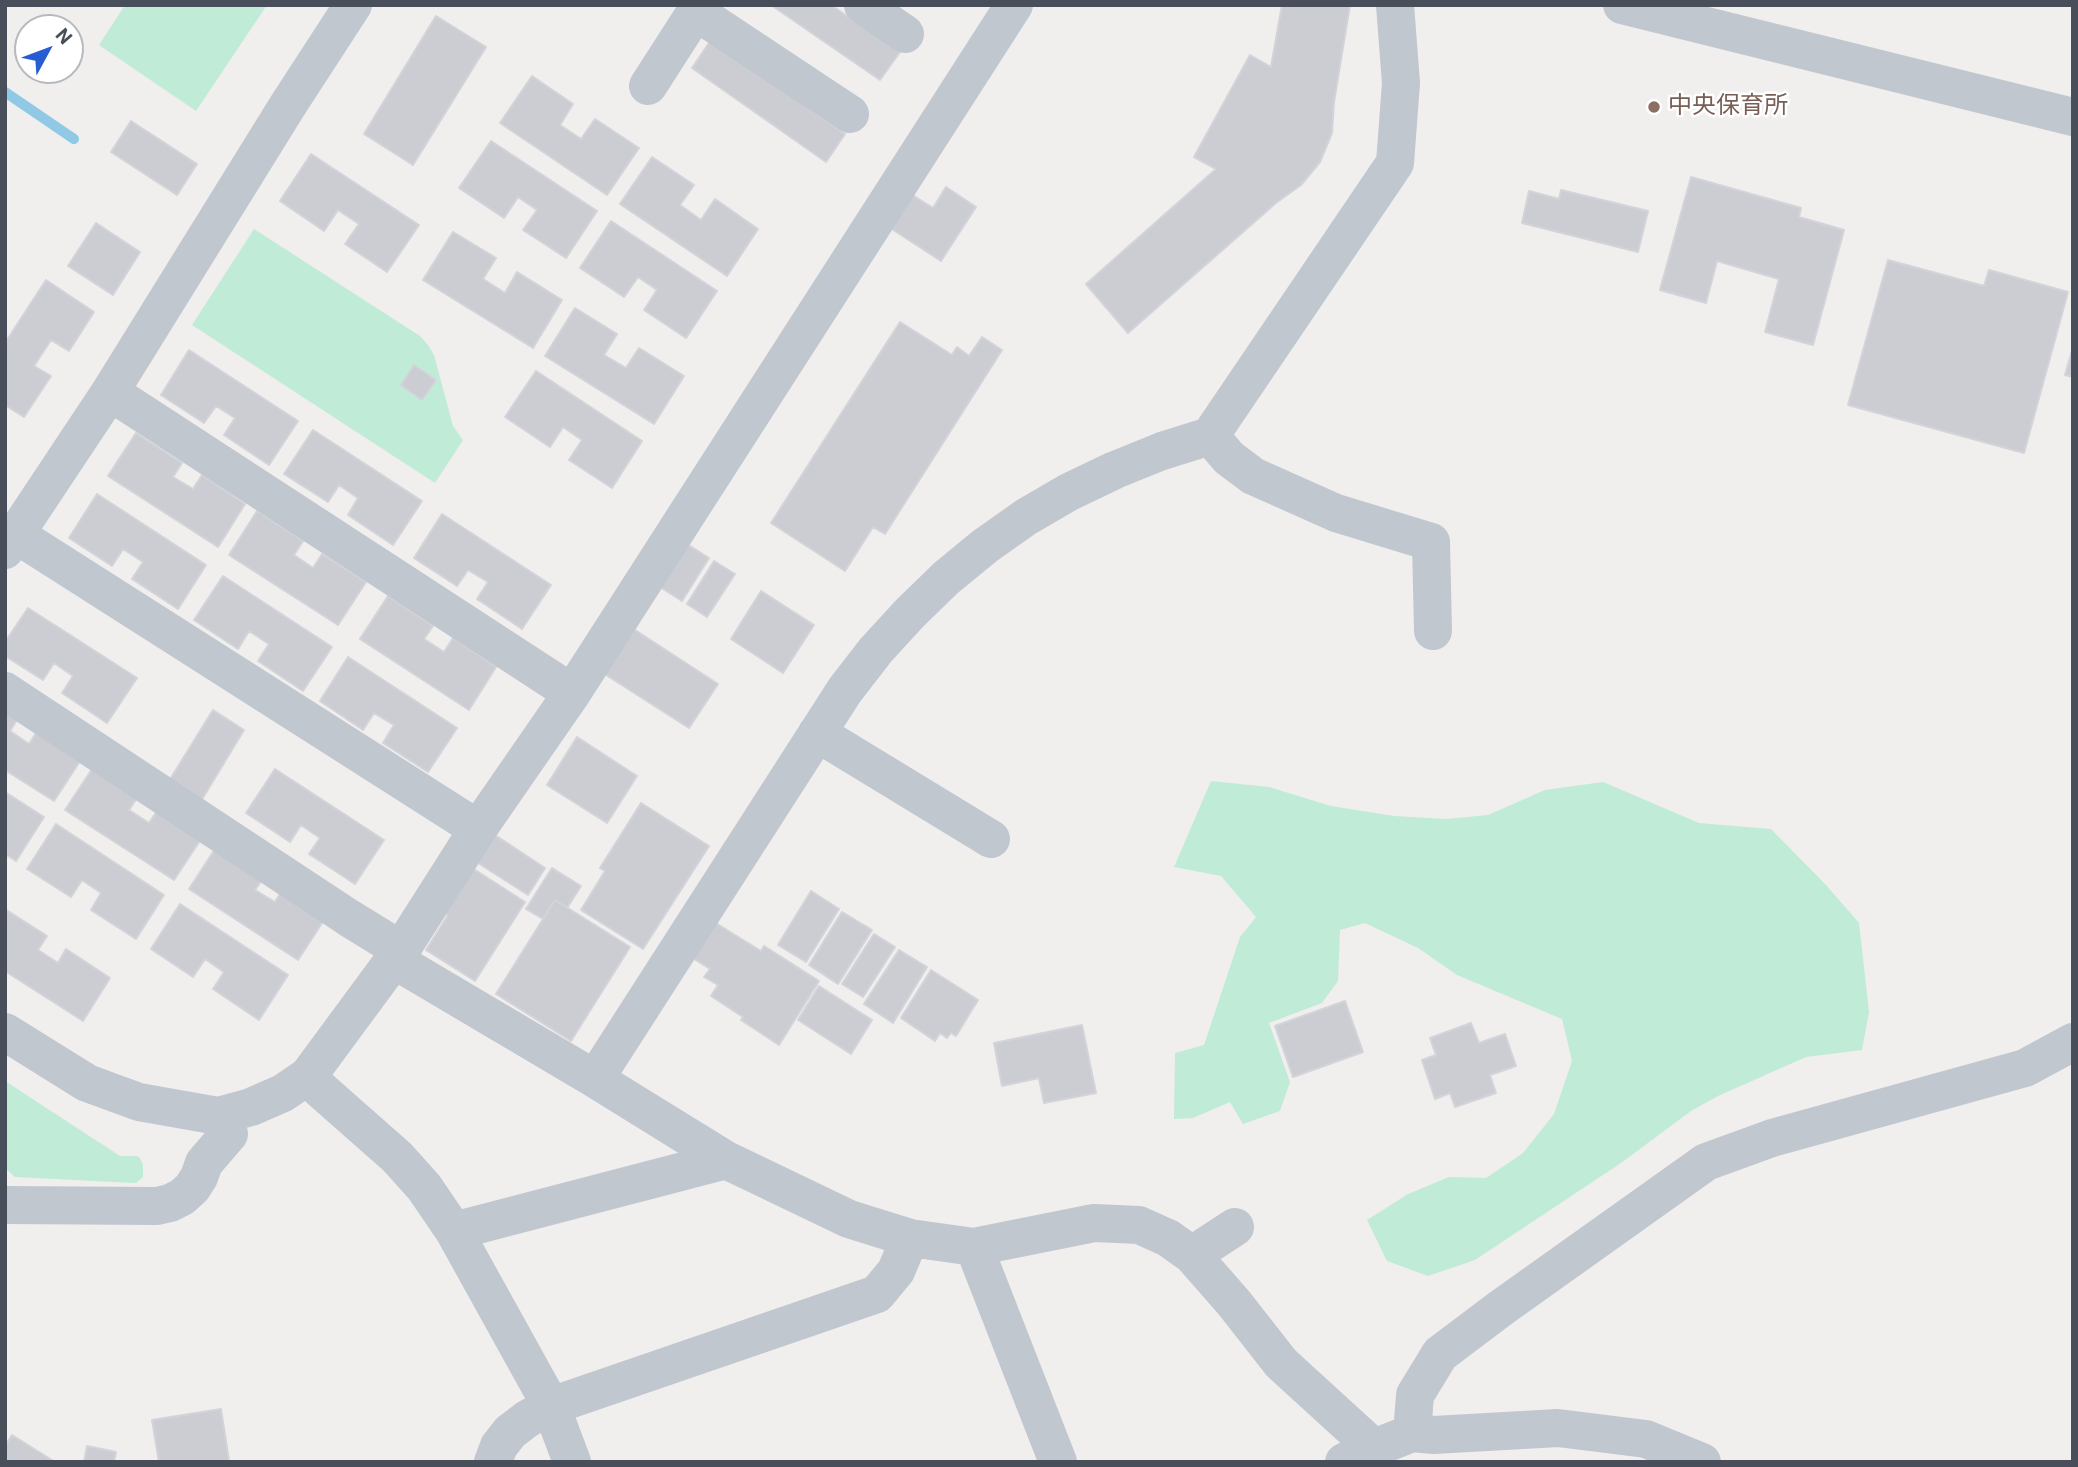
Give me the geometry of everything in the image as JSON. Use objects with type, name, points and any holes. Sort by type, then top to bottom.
[{"type":"street","points":[[353,5],[110,392],[10,542],[478,829]]},
{"type":"street","points":[[863,5],[905,34]]},
{"type":"street","points":[[5,1032],[87,1083],[139,1102],[218,1116],[251,1107],[283,1093],[308,1076],[397,955],[478,829],[572,692],[1014,5]]},
{"type":"street","points":[[595,1079],[845,690],[909,613],[985,546],[1026,517],[1069,492],[1126,465],[1210,436],[1395,163],[1401,83],[1395,5]]},
{"type":"street","points":[[1622,5],[2073,117]]},
{"type":"street","points":[[648,86],[698,9],[850,114]]},
{"type":"street","points":[[110,392],[572,692]]},
{"type":"street","points":[[1210,436],[1229,458],[1253,476],[1335,513],[1431,542],[1433,631]]},
{"type":"street","points":[[5,691],[397,955],[595,1079],[726,1160],[849,1219],[910,1238],[974,1247],[1094,1223],[1139,1225],[1168,1238],[1192,1255],[1359,1455],[1412,1433],[1434,1435],[1558,1428],[1646,1439],[1702,1462]]},
{"type":"street","points":[[817,733],[991,839]]},
{"type":"street","points":[[1412,1433],[1415,1395],[1440,1354],[1706,1163],[1773,1138],[2025,1068],[2073,1042]]},
{"type":"street","points":[[308,1076],[397,1157],[424,1187],[454,1231],[551,1406],[572,1462]]},
{"type":"street","points":[[5,1205],[157,1206],[170,1203],[192,1188],[204,1164],[229,1134],[218,1116]]},
{"type":"street","points":[[454,1231],[726,1160]]},
{"type":"street","points":[[1192,1255],[1235,1227]]},
{"type":"street","points":[[493,1462],[499,1446],[510,1432],[551,1406],[877,1294],[896,1271],[910,1238]]},
{"type":"street","points":[[974,1247],[1058,1462]]},
{"type":"green space","points":[[125,5],[267,5],[196,111],[99,45]]},
{"type":"green space","points":[[254,229],[420,336],[428,345],[434,355],[453,426],[463,440],[435,483],[192,325]]},
{"type":"green space","points":[[1211,781],[1269,787],[1331,806],[1394,816],[1447,819],[1488,815],[1545,790],[1603,782],[1699,823],[1771,829],[1859,923],[1869,1012],[1862,1050],[1806,1057],[1718,1096],[1691,1111],[1621,1163],[1475,1260],[1428,1276],[1387,1261],[1367,1220],[1408,1194],[1449,1177],[1486,1178],[1523,1153],[1554,1114],[1572,1061],[1562,1019],[1457,975],[1418,948],[1365,923],[1340,930],[1338,981],[1322,1003],[1269,1023],[1290,1082],[1280,1111],[1243,1124],[1230,1102],[1193,1118],[1174,1119],[1175,1053],[1204,1045],[1240,937],[1256,917],[1221,876],[1174,867]]},
{"type":"green space","points":[[5,1081],[120,1156],[140,1158],[143,1177],[132,1183],[15,1177],[5,1168]]},
{"type":"building","points":[[771,5],[831,5],[900,52],[880,80]]},
{"type":"building","points":[[1282,5],[1350,5],[1334,102],[1332,133],[1320,162],[1301,185],[1276,203],[1128,333],[1086,284],[1216,169],[1194,157],[1250,55],[1271,67]]},
{"type":"building","points":[[436,16],[486,47],[413,165],[364,134]]},
{"type":"building","points":[[711,40],[845,134],[826,162],[692,68]]},
{"type":"building","points":[[532,76],[573,104],[560,125],[581,139],[595,119],[639,148],[607,195],[500,123]]},
{"type":"building","points":[[131,121],[197,164],[177,195],[111,152]]},
{"type":"building","points":[[491,141],[597,211],[566,258],[523,230],[537,210],[518,197],[504,218],[459,188]]},
{"type":"building","points":[[311,154],[419,225],[387,272],[345,244],[359,224],[338,210],[324,231],[280,201]]},
{"type":"building","points":[[652,157],[694,185],[680,205],[701,220],[715,199],[758,229],[727,276],[620,204]]},
{"type":"building","points":[[1691,177],[1801,208],[1799,217],[1844,230],[1813,345],[1765,332],[1779,279],[1717,261],[1706,303],[1660,290]]},
{"type":"building","points":[[946,187],[976,207],[941,261],[881,222],[903,189],[933,208]]},
{"type":"building","points":[[1561,190],[1648,211],[1638,252],[1522,223],[1529,191],[1559,199]]},
{"type":"building","points":[[611,221],[717,291],[686,338],[644,310],[657,290],[638,277],[624,297],[580,268]]},
{"type":"building","points":[[96,223],[140,252],[113,295],[68,266]]},
{"type":"building","points":[[453,232],[496,258],[483,279],[505,293],[517,272],[562,300],[533,348],[423,280]]},
{"type":"building","points":[[1888,260],[1984,286],[1989,270],[2068,292],[2024,453],[1848,405]]},
{"type":"building","points":[[46,280],[94,312],[69,351],[51,340],[34,366],[51,376],[24,417],[5,405],[5,343]]},
{"type":"building","points":[[575,308],[617,334],[604,355],[626,368],[639,348],[684,376],[654,424],[545,356]]},
{"type":"building","points":[[900,322],[952,355],[957,347],[969,356],[982,337],[1002,350],[885,534],[873,527],[845,571],[771,523]]},
{"type":"building","points":[[2073,347],[2073,377],[2065,375]]},
{"type":"building","points":[[189,350],[298,421],[269,465],[224,435],[235,418],[216,406],[204,423],[161,395]]},
{"type":"building","points":[[414,365],[436,380],[422,400],[401,385]]},
{"type":"building","points":[[536,371],[642,441],[612,488],[569,460],[582,440],[563,427],[550,447],[505,417]]},
{"type":"building","points":[[313,430],[422,501],[393,545],[348,515],[358,498],[339,485],[328,502],[284,474]]},
{"type":"building","points":[[136,433],[182,463],[173,477],[193,489],[202,475],[245,504],[218,547],[108,476]]},
{"type":"building","points":[[97,494],[206,565],[178,609],[132,579],[143,562],[123,549],[112,566],[69,538]]},
{"type":"building","points":[[257,511],[303,541],[294,555],[313,568],[322,554],[366,582],[338,625],[229,555]]},
{"type":"building","points":[[442,514],[551,585],[522,629],[477,599],[488,582],[468,570],[457,586],[414,558]]},
{"type":"building","points":[[687,544],[709,558],[682,601],[660,587]]},
{"type":"building","points":[[714,561],[735,574],[707,617],[687,604]]},
{"type":"building","points":[[223,576],[332,647],[303,691],[258,661],[269,644],[249,631],[238,649],[194,620]]},
{"type":"building","points":[[761,591],[814,625],[783,673],[731,639]]},
{"type":"building","points":[[388,596],[433,626],[424,639],[444,652],[453,638],[496,667],[469,710],[360,639]]},
{"type":"building","points":[[28,608],[137,678],[107,723],[62,693],[73,676],[54,663],[43,680],[5,656],[5,642]]},
{"type":"building","points":[[632,628],[718,684],[689,728],[603,673]]},
{"type":"building","points":[[348,657],[457,728],[428,772],[383,743],[394,725],[374,713],[363,730],[320,701]]},
{"type":"building","points":[[5,709],[19,717],[10,731],[29,744],[38,730],[82,758],[54,801],[5,770]]},
{"type":"building","points":[[213,710],[244,730],[201,801],[169,781]]},
{"type":"building","points":[[577,737],[637,776],[607,823],[547,785]]},
{"type":"building","points":[[94,766],[139,795],[129,810],[149,823],[159,808],[203,836],[174,880],[65,810]]},
{"type":"building","points":[[275,769],[384,840],[355,884],[309,854],[320,838],[301,825],[290,842],[246,813]]},
{"type":"building","points":[[5,792],[44,817],[16,861],[5,854]]},
{"type":"building","points":[[641,803],[709,846],[643,949],[581,910],[605,871],[600,868]]},
{"type":"building","points":[[56,824],[164,895],[136,939],[91,910],[101,893],[82,880],[71,897],[27,869]]},
{"type":"building","points":[[495,835],[545,868],[528,895],[478,863]]},
{"type":"building","points":[[217,846],[264,877],[255,890],[275,902],[283,889],[326,917],[298,960],[189,889]]},
{"type":"building","points":[[469,866],[525,902],[475,981],[426,950],[448,915],[441,911]]},
{"type":"building","points":[[552,868],[581,886],[567,908],[555,900],[543,919],[526,909]]},
{"type":"building","points":[[811,891],[839,909],[806,962],[778,945]]},
{"type":"building","points":[[555,900],[630,947],[571,1041],[496,994]]},
{"type":"building","points":[[180,904],[288,975],[259,1020],[213,989],[224,972],[205,959],[193,977],[151,949]]},
{"type":"building","points":[[5,909],[47,936],[38,950],[58,963],[66,949],[110,978],[83,1021],[5,971]]},
{"type":"building","points":[[842,912],[872,930],[838,984],[809,965]]},
{"type":"building","points":[[714,922],[761,951],[764,946],[819,981],[779,1045],[711,996],[718,985],[704,977],[710,969],[691,957]]},
{"type":"building","points":[[874,934],[895,947],[863,997],[842,984]]},
{"type":"building","points":[[899,950],[927,967],[893,1023],[864,1004]]},
{"type":"building","points":[[931,970],[978,1000],[956,1036],[951,1033],[947,1038],[940,1033],[935,1041],[901,1018]]},
{"type":"building","points":[[819,986],[872,1020],[851,1054],[798,1020]]},
{"type":"building","points":[[1345,1001],[1363,1052],[1293,1077],[1275,1026]]},
{"type":"building","points":[[1471,1023],[1479,1043],[1505,1034],[1516,1066],[1490,1075],[1496,1093],[1455,1107],[1450,1093],[1435,1099],[1422,1060],[1436,1055],[1430,1038]]},
{"type":"building","points":[[1082,1025],[1096,1093],[1044,1103],[1039,1078],[1002,1086],[994,1043]]},
{"type":"building","points":[[221,1409],[229,1461],[159,1462],[152,1420]]},
{"type":"building","points":[[12,1435],[55,1462],[5,1462],[5,1446]]},
{"type":"building","points":[[87,1446],[116,1452],[114,1462],[84,1462]]},
{"type":"waterway","points":[[5,92],[74,139]]},
{"type":"place","name":"中央保育所","points":[[1654,107]]}]
